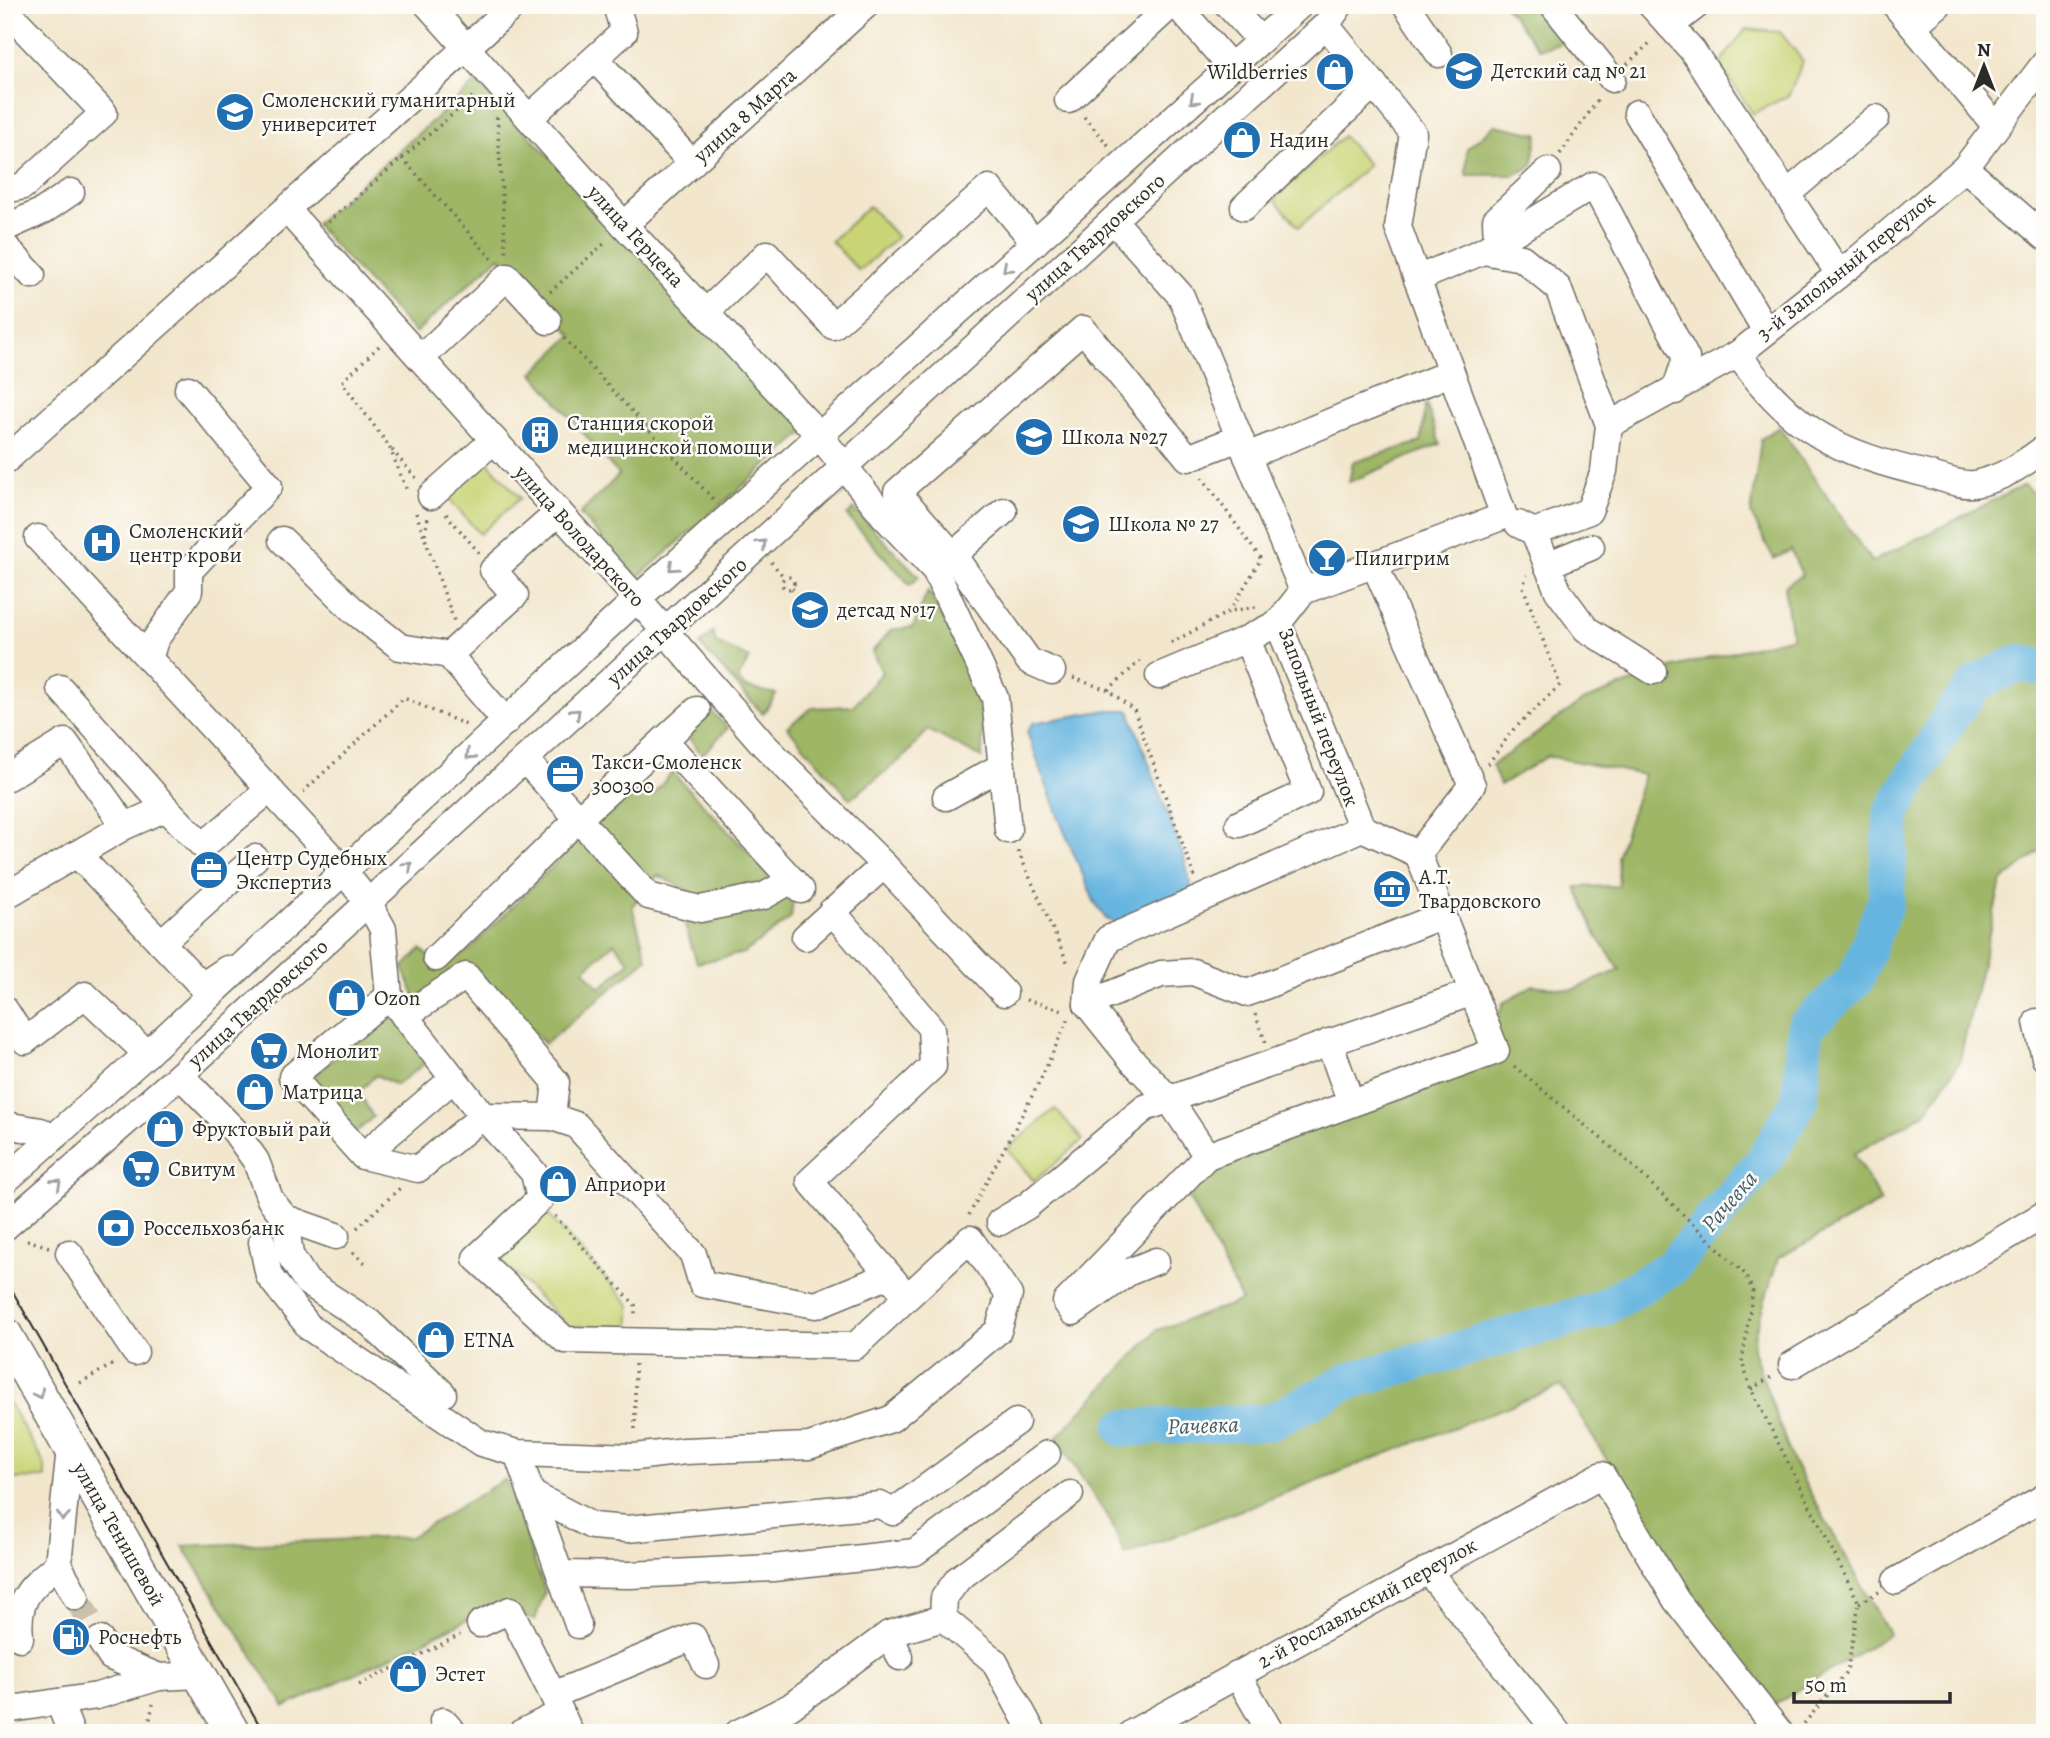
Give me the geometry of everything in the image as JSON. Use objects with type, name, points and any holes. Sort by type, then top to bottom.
[{"type":"main road","name":"улица Тенишевой","points":[[5,1334],[233,1733]]},
{"type":"street","name":"улица Герцена","points":[[428,5],[468,49],[495,91],[529,118],[624,225],[820,436],[884,516],[944,563]]},
{"type":"street","points":[[5,461],[300,225],[468,49],[514,5]]},
{"type":"street","points":[[529,118],[624,32],[616,5]]},
{"type":"street","name":"улица 8 Марта","points":[[624,225],[866,5]]},
{"type":"street","points":[[1068,100],[1171,5]]},
{"type":"street","points":[[1177,5],[1231,66]]},
{"type":"street","points":[[1228,5],[1260,40]]},
{"type":"street","name":"улица Твардовского","points":[[5,1181],[345,872],[637,599],[1300,5]]},
{"type":"street","points":[[1406,5],[1439,54]]},
{"type":"street","points":[[1553,5],[1612,79]]},
{"type":"street","points":[[1651,5],[1692,50],[1838,272]]},
{"type":"street","points":[[1670,26],[1697,5]]},
{"type":"street","points":[[1895,5],[1995,125]]},
{"type":"street","points":[[1913,26],[1938,5]]},
{"type":"street","points":[[5,9],[104,113],[23,186],[5,190]]},
{"type":"street","points":[[1333,15],[1374,83],[1413,133],[1398,227],[1504,516],[1541,549],[1558,591],[1586,629],[1653,671]]},
{"type":"street","name":"улица Твардовского","points":[[5,1227],[180,1075],[664,633],[1333,15]]},
{"type":"street","points":[[595,59],[692,163]]},
{"type":"street","name":"3-й Запольный переулок","points":[[1609,425],[1738,354],[1838,272],[1857,260],[1965,168],[1995,125],[2045,63]]},
{"type":"street","points":[[1244,207],[1374,83]]},
{"type":"street","points":[[1637,113],[1766,331]]},
{"type":"street","points":[[1787,194],[1876,118]]},
{"type":"street","points":[[1965,168],[2045,237]]},
{"type":"street","points":[[1490,247],[1496,220],[1548,171]]},
{"type":"street","points":[[1417,279],[1490,247],[1594,185],[1686,358],[1675,391]]},
{"type":"street","points":[[706,312],[767,254],[833,327],[989,188],[1035,243]]},
{"type":"street","points":[[5,228],[43,211],[71,191]]},
{"type":"street","points":[[1113,220],[1181,296],[1303,591],[1504,516]]},
{"type":"street","name":"улица Володарского","points":[[300,225],[764,744],[884,865],[1004,993]]},
{"type":"street","points":[[5,246],[32,275]]},
{"type":"street","points":[[1490,247],[1522,258],[1558,288],[1609,425],[1604,471],[1588,511],[1541,549]]},
{"type":"street","points":[[421,358],[507,277],[541,313]]},
{"type":"street","points":[[1052,671],[1029,662],[944,563],[897,492],[1083,329],[1188,458],[1243,447],[1450,373]]},
{"type":"street","points":[[1738,354],[1760,385],[1794,420],[1834,445],[1901,468],[1971,485],[2012,472],[2045,448]]},
{"type":"street","points":[[149,659],[155,640],[189,591],[189,571],[269,486],[188,389]]},
{"type":"street","points":[[418,501],[494,440]]},
{"type":"street","points":[[944,563],[1004,511]]},
{"type":"street","points":[[282,540],[353,610],[400,647],[455,650],[515,595],[493,570],[559,512]]},
{"type":"street","points":[[38,538],[278,798],[345,872],[368,902],[383,929],[397,1006],[453,1079],[534,1173],[540,1199],[476,1258],[565,1340],[855,1346],[970,1239],[1009,1296],[998,1331],[891,1419],[809,1446],[685,1451],[635,1457],[517,1453],[481,1443],[310,1328],[269,1276],[261,1242]]},
{"type":"street","points":[[1541,549],[1591,547]]},
{"type":"street","points":[[944,563],[995,698],[1008,830]]},
{"type":"street","points":[[1156,1261],[1129,1272],[1073,1312],[1066,1302],[1207,1156],[1496,1051],[1419,853],[1472,785],[1376,566]]},
{"type":"street","name":"Запольный переулок","points":[[1303,591],[1278,623],[1362,828],[1419,853]]},
{"type":"street","points":[[1159,676],[1278,623]]},
{"type":"street","points":[[1239,824],[1308,792],[1247,639]]},
{"type":"street","points":[[455,650],[506,722]]},
{"type":"street","points":[[60,688],[203,846],[278,798]]},
{"type":"street","points":[[436,958],[578,819],[697,710]]},
{"type":"street","points":[[525,760],[648,896],[701,909],[764,896],[797,885],[664,740]]},
{"type":"street","points":[[8,777],[65,742],[125,826]]},
{"type":"street","points":[[946,797],[1002,766]]},
{"type":"street","points":[[5,897],[125,826],[166,808]]},
{"type":"street","points":[[1207,1156],[1169,1099],[1130,1059],[1087,1004],[1088,981],[1108,939],[1362,828]]},
{"type":"street","points":[[77,854],[202,986],[269,940]]},
{"type":"street","points":[[161,943],[255,858]]},
{"type":"street","points":[[805,937],[884,865]]},
{"type":"street","points":[[832,911],[930,1028],[933,1066],[810,1181],[887,1276],[908,1296]]},
{"type":"street","points":[[1087,1004],[1161,974],[1193,972],[1247,993],[1443,915]]},
{"type":"street","points":[[552,1117],[556,1082],[466,976],[397,1006],[292,1077],[363,1156],[418,1169],[483,1115],[552,1117],[576,1125],[694,1254],[702,1284],[816,1305],[887,1276]]},
{"type":"street","points":[[1000,1222],[1027,1206],[1144,1108],[1473,992]]},
{"type":"street","points":[[5,1010],[25,1041],[85,995],[147,1054]]},
{"type":"street","points":[[2037,1022],[2045,1058]]},
{"type":"street","points":[[1329,1042],[1351,1103]]},
{"type":"street","points":[[180,1075],[233,1130],[256,1161],[270,1199],[285,1218],[345,1244]]},
{"type":"street","points":[[363,1156],[453,1079]]},
{"type":"street","points":[[5,1125],[41,1131],[51,1140]]},
{"type":"street","points":[[1792,1365],[2045,1214]]},
{"type":"street","points":[[285,1218],[290,1255],[307,1282],[370,1323],[443,1394]]},
{"type":"street","points":[[69,1253],[135,1352]]},
{"type":"street","points":[[532,1494],[592,1526],[627,1529],[880,1505],[892,1512],[1016,1422]]},
{"type":"street","points":[[70,1448],[58,1564],[76,1597]]},
{"type":"street","points":[[517,1453],[578,1625]]},
{"type":"street","points":[[560,1574],[630,1576],[773,1568],[915,1552],[1047,1454]]},
{"type":"street","name":"2-й Рославльский переулок","points":[[1132,1733],[1602,1475],[1676,1600],[1780,1733]]},
{"type":"street","points":[[943,1618],[944,1598],[958,1578],[1070,1494]]},
{"type":"street","points":[[1896,1581],[2045,1497]]},
{"type":"street","points":[[20,1638],[18,1616],[27,1591],[58,1564]]},
{"type":"street","points":[[1427,1570],[1558,1733]]},
{"type":"street","points":[[480,1624],[510,1610],[561,1714]]},
{"type":"street","points":[[738,1733],[790,1707],[943,1618]]},
{"type":"street","points":[[943,1618],[994,1661],[1033,1733]]},
{"type":"street","points":[[521,1733],[561,1714],[693,1637],[706,1665]]},
{"type":"street","points":[[100,1640],[111,1657],[159,1677]]},
{"type":"street","points":[[1237,1674],[1272,1733]]},
{"type":"street","points":[[5,1710],[97,1696],[159,1677],[200,1675]]},
{"type":"street","points":[[59,1702],[71,1733]]},
{"type":"path","points":[[1548,171],[1612,79],[1644,48]]},
{"type":"path","points":[[300,225],[402,158],[495,91]]},
{"type":"path","points":[[495,91],[507,277]]},
{"type":"path","points":[[1068,100],[1124,163]]},
{"type":"path","points":[[402,158],[507,277]]},
{"type":"path","points":[[624,225],[541,313],[730,516]]},
{"type":"path","points":[[395,330],[342,382],[388,446],[418,501],[455,650]]},
{"type":"path","points":[[1188,458],[1261,559],[1230,611]]},
{"type":"path","points":[[1472,785],[1513,730],[1559,685],[1523,587],[1528,571],[1541,549]]},
{"type":"path","points":[[792,588],[802,600]]},
{"type":"path","points":[[1052,671],[1108,690],[1134,710],[1203,899]]},
{"type":"path","points":[[278,798],[404,698],[467,725]]},
{"type":"path","points":[[1008,830],[1070,967]]},
{"type":"path","points":[[970,1239],[962,1228],[1040,1081],[1071,1013],[1004,993]]},
{"type":"path","points":[[1496,1051],[1622,1156],[1743,1272],[1753,1290],[1742,1362],[1751,1389],[1859,1603],[1847,1672],[1797,1733]]},
{"type":"path","points":[[540,1199],[635,1305],[635,1457]]},
{"type":"path","points":[[367,1265],[345,1244],[354,1231],[388,1201]]},
{"type":"path","points":[[80,1383],[135,1352]]},
{"type":"path","points":[[359,1685],[480,1624]]},
{"type":"green space","points":[[1504,5],[1517,5],[1521,10],[1545,7],[1567,42],[1539,49]]},
{"type":"green space","points":[[1746,29],[1780,32],[1803,61],[1789,95],[1753,114],[1719,64]]},
{"type":"green space","points":[[478,81],[807,430],[637,578],[580,514],[619,475],[533,373],[572,335],[500,256],[415,333],[315,224]]},
{"type":"green space","points":[[1495,125],[1538,134],[1532,166],[1514,175],[1466,175],[1467,148]]},
{"type":"green space","points":[[1343,136],[1369,165],[1299,227],[1274,199]]},
{"type":"green space","points":[[869,206],[897,237],[859,271],[831,241]]},
{"type":"green space","points":[[1426,403],[1440,444],[1349,482],[1353,462],[1421,442]]},
{"type":"green space","points":[[1779,427],[1872,562],[2024,485],[2045,505],[2045,847],[2001,882],[1959,1063],[1925,1113],[1854,1154],[1881,1202],[1778,1258],[1755,1333],[1753,1350],[1793,1462],[1889,1634],[1763,1712],[1561,1386],[1125,1555],[1111,1522],[1056,1438],[1157,1330],[1242,1301],[1183,1187],[1208,1166],[1480,1065],[1503,1003],[1533,985],[1572,990],[1620,970],[1597,936],[1576,887],[1619,886],[1617,857],[1644,775],[1548,756],[1500,785],[1492,765],[1583,701],[1667,669],[1792,637],[1784,586],[1802,575],[1791,550],[1774,559],[1751,514],[1761,439]]},
{"type":"green space","points":[[487,461],[520,498],[480,534],[447,497]]},
{"type":"green space","points":[[854,509],[919,577],[910,585],[847,516]]},
{"type":"green space","points":[[928,591],[983,696],[982,758],[928,730],[904,757],[850,799],[787,727],[812,708],[853,706],[882,672],[872,652],[891,630],[913,627]]},
{"type":"green space","points":[[713,632],[716,643],[750,658],[738,678],[744,687],[776,694],[763,714],[700,645]]},
{"type":"green space","points":[[704,704],[728,728],[702,755],[687,735]]},
{"type":"green space","points":[[672,772],[793,899],[791,918],[744,953],[697,963],[685,926],[692,893],[658,875],[632,906],[647,959],[545,1044],[471,970],[416,998],[403,968],[421,949],[440,967],[469,950],[636,782],[653,795]],"holes":[[[614,943],[630,962],[600,988],[584,970]]]},
{"type":"green space","points":[[390,1011],[428,1061],[396,1085],[376,1075],[359,1092],[373,1117],[353,1135],[310,1079]]},
{"type":"green space","points":[[1055,1109],[1083,1140],[1034,1181],[1007,1149]]},
{"type":"green space","points":[[543,1209],[630,1305],[630,1326],[569,1327],[495,1255]]},
{"type":"green space","points":[[5,1396],[45,1465],[45,1478],[5,1479]]},
{"type":"green space","points":[[505,1479],[545,1591],[535,1620],[492,1608],[285,1707],[183,1546],[410,1537]]},
{"type":"water","points":[[1108,710],[1129,710],[1185,861],[1191,886],[1181,905],[1125,926],[1106,919],[1094,901],[1059,819],[1027,732],[1033,723]]},
{"type":"waterway","name":"Рачевка","points":[[1123,1428],[1271,1422],[1349,1381],[1601,1309],[1672,1267],[1765,1159],[1800,1100],[1805,1027],[1856,979],[1886,900],[1892,812],[1952,714],[1978,682],[2020,663],[2045,669]]},
{"type":"tunnel","points":[[76,1597],[100,1640]]},
{"type":"tram line","points":[[5,1278],[264,1733]]},
{"type":"place","name":"Детский сад № 21","points":[[1464,71]]},
{"type":"place","name":"Wildberries","points":[[1335,72]]},
{"type":"place","name":"Смоленский гуманитарный университет","points":[[235,112]]},
{"type":"place","name":"Надин","points":[[1242,140]]},
{"type":"place","name":"Станция скорой медицинской помощи","points":[[540,435]]},
{"type":"place","name":"Школа №27","points":[[1034,437]]},
{"type":"place","name":"Школа № 27","points":[[1081,524]]},
{"type":"place","name":"Смоленский центр крови","points":[[102,543]]},
{"type":"place","name":"Пилигрим","points":[[1327,558]]},
{"type":"place","name":"детсад №17","points":[[810,610]]},
{"type":"place","name":"Такси-Смоленск 300300","points":[[565,774]]},
{"type":"place","name":"Центр Судебных Экспертиз","points":[[209,870]]},
{"type":"place","name":"А.Т. Твардовского","points":[[1392,889]]},
{"type":"place","name":"Ozon","points":[[347,998]]},
{"type":"place","name":"Монолит","points":[[269,1051]]},
{"type":"place","name":"Матрица","points":[[255,1092]]},
{"type":"place","name":"Фруктовый рай","points":[[165,1129]]},
{"type":"place","name":"Свитум","points":[[141,1169]]},
{"type":"place","name":"Априори","points":[[558,1184]]},
{"type":"place","name":"Россельхозбанк","points":[[116,1228]]},
{"type":"place","name":"ETNA","points":[[436,1340]]},
{"type":"place","name":"Роснефть","points":[[71,1637]]},
{"type":"place","name":"Эстет","points":[[408,1674]]}]
